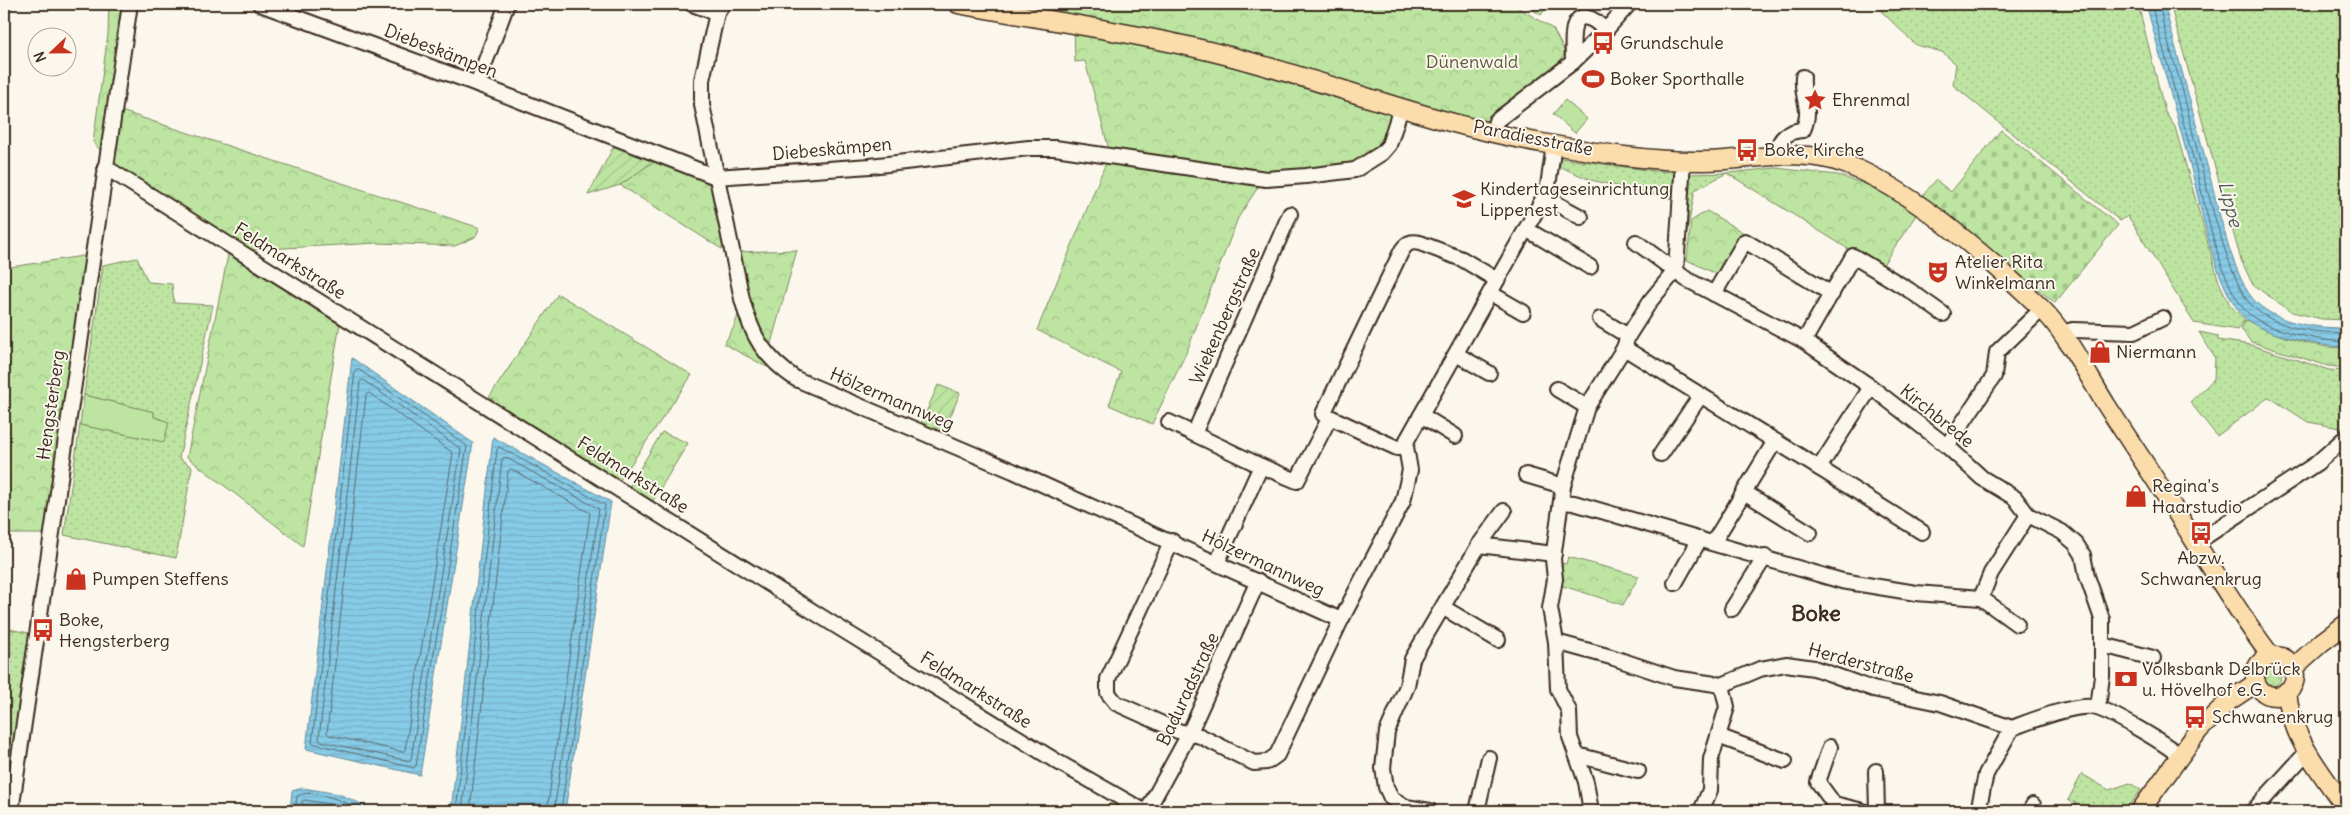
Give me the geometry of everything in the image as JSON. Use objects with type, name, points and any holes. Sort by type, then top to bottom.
[{"type":"main road","name":"Paradiesstraße","points":[[958,4],[1132,33],[1230,56],[1401,108],[1493,132],[1554,145],[1704,161],[1799,154],[1833,160],[1890,185],[1965,241],[2042,309],[2060,333],[2249,628],[2277,661]]},
{"type":"main road","points":[[2346,624],[2322,642],[2256,668],[2296,729],[2307,752],[2346,808]]},
{"type":"main road","points":[[2140,811],[2210,718],[2294,681],[2277,661]]},
{"type":"street","name":"Hengsterberg","points":[[10,811],[130,4]]},
{"type":"street","name":"Diebeskämpen","points":[[260,4],[477,84],[716,177],[870,166],[1046,148],[1266,179],[1306,176],[1355,170],[1382,153],[1389,145],[1401,108]]},
{"type":"street","points":[[477,84],[507,4]]},
{"type":"street","points":[[692,4],[720,9]]},
{"type":"street","points":[[1493,132],[1496,121],[1573,62],[1629,4]]},
{"type":"street","name":"Hölzermannweg","points":[[720,9],[702,80],[702,105],[750,328],[768,357],[796,379],[1172,541],[1341,620]]},
{"type":"street","points":[[1573,62],[1573,32],[1579,20],[1584,17],[1592,18],[1605,31]]},
{"type":"street","points":[[1776,156],[1778,143],[1789,134],[1802,130],[1808,120],[1809,114],[1802,86],[1803,77]]},
{"type":"street","points":[[1172,541],[1108,679],[1108,693],[1116,703],[1178,731],[1200,736],[1254,763],[1273,760],[1341,620],[1403,501],[1410,470],[1406,447],[1407,440],[1544,197],[1548,186],[1554,145]]},
{"type":"street","points":[[1591,811],[1586,782],[1570,738],[1569,711],[1558,689],[1556,642],[1550,608],[1555,579],[1554,554],[1563,486],[1587,407],[1651,300],[1676,270],[1683,160]]},
{"type":"street","name":"Feldmarkstraße","points":[[105,168],[849,634],[1056,761],[1144,811]]},
{"type":"street","points":[[1544,197],[1581,217]]},
{"type":"street","name":"Wiekenbergstraße","points":[[1194,434],[1290,214]]},
{"type":"street","points":[[1526,229],[1590,266]]},
{"type":"street","points":[[1169,422],[1260,466],[1297,481],[1322,413],[1402,250],[1407,244],[1414,241],[1462,259],[1498,280]]},
{"type":"street","points":[[1714,294],[1745,241],[1832,294]]},
{"type":"street","name":"Kirchbrede","points":[[1636,242],[1686,278],[1804,341],[1871,387],[1947,446],[1987,482],[2015,498],[2028,515],[2062,532],[2084,555],[2090,583],[2102,618],[2102,676],[2098,708]]},
{"type":"street","points":[[1804,341],[1853,256],[1943,314]]},
{"type":"street","points":[[1490,293],[1523,312]]},
{"type":"street","points":[[1947,446],[1994,376],[1997,352],[2042,309]]},
{"type":"street","points":[[1600,318],[1626,342],[1701,395],[1922,532]]},
{"type":"street","points":[[2060,333],[2073,330],[2134,332],[2163,318]]},
{"type":"street","points":[[1456,354],[1489,373]]},
{"type":"street","points":[[1820,468],[1871,387]]},
{"type":"street","points":[[1557,389],[1587,407]]},
{"type":"street","points":[[1661,454],[1701,395]]},
{"type":"street","points":[[1322,413],[1397,448],[1406,447]]},
{"type":"street","points":[[1421,415],[1455,436]]},
{"type":"street","points":[[2196,543],[2317,463],[2346,437]]},
{"type":"street","points":[[1675,583],[1744,492],[1775,441]]},
{"type":"street","points":[[1217,563],[1260,466]]},
{"type":"street","points":[[1526,475],[1563,486]]},
{"type":"street","points":[[1744,492],[1810,533]]},
{"type":"street","points":[[1561,502],[1574,503],[1862,585],[1916,593],[1981,598],[2017,624]]},
{"type":"street","points":[[1430,811],[1406,807],[1391,798],[1386,787],[1383,768],[1387,732],[1407,686],[1412,659],[1444,608],[1479,546],[1504,511]]},
{"type":"street","points":[[1981,598],[1991,573],[2028,515]]},
{"type":"street","points":[[1479,546],[1554,554]]},
{"type":"street","points":[[1732,608],[1765,557]]},
{"type":"street","name":"Baduradstraße","points":[[1148,811],[1189,734],[1258,581]]},
{"type":"street","points":[[1444,608],[1498,640]]},
{"type":"street","name":"Herderstraße","points":[[1556,642],[1611,657],[1674,678],[1722,685],[1760,670],[1786,664],[1814,668],[1873,689],[1940,703],[2012,728]]},
{"type":"street","points":[[2103,645],[2153,658]]},
{"type":"street","points":[[1701,811],[1710,790],[1711,759],[1727,707],[1722,685]]},
{"type":"street","points":[[1978,811],[1986,774],[2012,728],[2052,713],[2092,706],[2098,708],[2154,738],[2180,756]]},
{"type":"street","points":[[1718,736],[1785,760]]},
{"type":"street","points":[[1830,747],[1818,782],[1834,804],[1863,811]]},
{"type":"street","points":[[2253,811],[2307,752]]},
{"type":"street","points":[[1577,755],[1638,771]]},
{"type":"street","points":[[1477,811],[1489,758]]},
{"type":"street","points":[[1876,771],[1877,811]]},
{"type":"green space","points":[[109,4],[126,4],[103,153],[93,142],[108,34]]},
{"type":"green space","name":"Dünenwald","points":[[999,4],[1512,4],[1553,29],[1565,52],[1561,60],[1492,121],[1490,127],[1304,72],[1229,47],[1140,28]]},
{"type":"green space","points":[[1523,4],[1548,4],[1541,15]]},
{"type":"green space","points":[[1878,4],[2138,4],[2165,112],[2175,127],[2219,282],[2230,305],[2245,320],[2238,330],[2194,323],[2128,216],[2120,221],[1953,85],[1956,64],[1942,52],[1916,45],[1881,11]]},
{"type":"green space","points":[[2170,4],[2346,4],[2346,320],[2322,319],[2292,312],[2253,285],[2241,260]]},
{"type":"green space","points":[[1074,28],[1129,36],[1397,111],[1379,152],[1354,166],[1262,181],[1238,218],[1187,351],[1152,424],[1109,405],[1121,372],[1037,330],[1110,153],[1085,61],[1075,62]]},
{"type":"green space","points":[[1565,100],[1587,119],[1575,133],[1553,114]]},
{"type":"green space","points":[[118,110],[480,228],[475,237],[455,246],[378,243],[247,250],[109,165]]},
{"type":"green space","points":[[2001,130],[2118,225],[2055,303],[1922,196],[1936,180],[1951,192]]},
{"type":"green space","points":[[615,144],[656,160],[620,185],[588,195]]},
{"type":"green space","points":[[1560,158],[1654,171],[1678,172],[1678,191],[1674,199],[1688,174],[1727,173],[1695,190],[1682,260],[1671,254],[1673,199],[1591,180],[1558,166]]},
{"type":"green space","points":[[656,160],[713,181],[728,253],[620,185]]},
{"type":"green space","points":[[1776,168],[1837,175],[1877,188],[1916,215],[1880,269],[1727,173]]},
{"type":"green space","points":[[1707,211],[1744,233],[1718,275],[1687,260],[1691,221]]},
{"type":"green space","points":[[229,250],[341,317],[303,546],[187,457]]},
{"type":"green space","points":[[797,250],[768,354],[753,329],[736,252]]},
{"type":"green space","points":[[89,255],[45,534],[4,534],[4,268]]},
{"type":"green space","points":[[137,258],[148,282],[172,284],[174,303],[213,305],[179,458],[192,467],[176,558],[64,535],[80,425],[164,442],[168,422],[154,417],[154,412],[84,395],[103,265]]},
{"type":"green space","points":[[558,294],[692,375],[618,483],[486,402]]},
{"type":"green space","points":[[741,307],[766,359],[767,367],[724,344],[733,329]]},
{"type":"green space","points":[[2246,320],[2295,340],[2321,346],[2346,348],[2346,368],[2328,366],[2251,342],[2241,329]]},
{"type":"green space","points":[[2199,332],[2218,336],[2218,340],[2251,345],[2329,370],[2346,371],[2346,429],[2308,422],[2269,397],[2217,436],[2190,402],[2214,379],[2215,358]]},
{"type":"green space","points":[[938,385],[960,393],[942,437],[919,428]]},
{"type":"green space","points":[[84,395],[154,412],[154,417],[169,422],[164,442],[80,425]]},
{"type":"green space","points":[[662,432],[688,443],[651,504],[627,490]]},
{"type":"green space","points":[[1568,557],[1639,576],[1623,605],[1560,585],[1561,563],[1566,564]]},
{"type":"green space","points":[[4,628],[29,633],[34,632],[11,776],[4,775]]},
{"type":"green space","points":[[2268,668],[2276,668],[2281,673],[2279,684],[2268,686],[2263,681],[2263,673]]},
{"type":"green space","points":[[2082,774],[2109,790],[2130,783],[2141,790],[2125,811],[2074,811],[2076,803],[2068,800]]},
{"type":"green space","points":[[1111,802],[1131,811],[1105,811]]},
{"type":"water","points":[[2146,4],[2164,4],[2226,238],[2240,277],[2248,292],[2257,303],[2276,316],[2311,326],[2346,328],[2346,347],[2322,345],[2293,339],[2265,330],[2245,318],[2225,288],[2211,248]]},
{"type":"water","points":[[352,358],[473,443],[420,775],[306,749]]},
{"type":"water","points":[[493,437],[611,502],[565,811],[451,811]]},
{"type":"water","points":[[303,788],[339,794],[377,811],[290,811],[292,791]]},
{"type":"place","name":"Grundschule","points":[[1603,43]]},
{"type":"place","name":"Boker Sporthalle","points":[[1593,79]]},
{"type":"place","name":"Ehrenmal","points":[[1815,100]]},
{"type":"place","name":"Boke, Kirche","points":[[1747,150]]},
{"type":"place","name":"Kindertageseinrichtung Lippenest","points":[[1464,199]]},
{"type":"place","name":"Atelier Rita Winkelmann","points":[[1938,272]]},
{"type":"place","name":"Niermann","points":[[2100,352]]},
{"type":"place","name":"Regina's Haarstudio","points":[[2136,496]]},
{"type":"place","name":"Abzw. Schwanenkrug","points":[[2201,533]]},
{"type":"place","name":"Pumpen Steffens","points":[[76,579]]},
{"type":"place","name":"Boke, Hengsterberg","points":[[43,630]]},
{"type":"place","name":"Volksbank Delbrück u. Hövelhof e.G.","points":[[2126,679]]},
{"type":"place","name":"Schwanenkrug","points":[[2195,717]]},
{"type":"district","name":"Boke","points":[[1816,613]]},
{"type":"water label","name":"Lippe","points":[[2231,204]]}]
